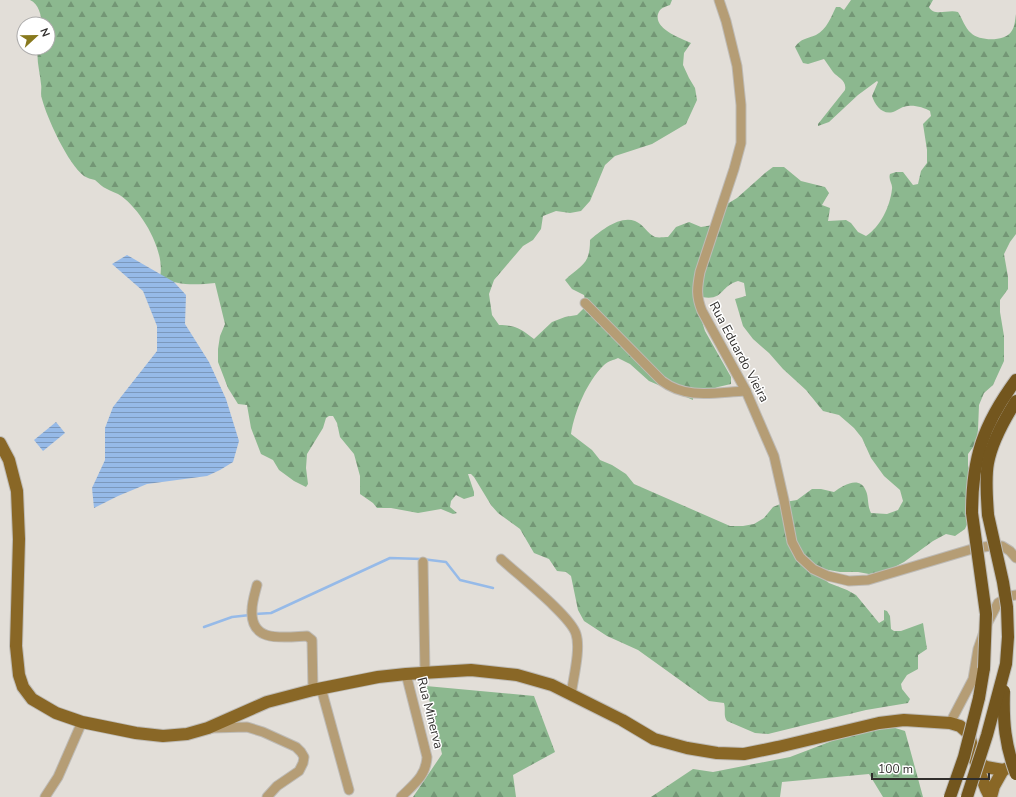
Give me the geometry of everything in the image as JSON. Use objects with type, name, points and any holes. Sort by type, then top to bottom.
[{"type":"highway","points":[[950,797],[964,757],[979,698],[985,661],[986,614],[972,513],[972,490],[975,467],[982,441],[992,418],[1016,380]]},
{"type":"highway","points":[[1016,401],[995,440],[988,463],[986,489],[988,515],[1007,607],[1008,637],[1003,714],[1004,733],[1010,758],[1016,774]]},
{"type":"highway","points":[[967,797],[987,735],[1006,664]]},
{"type":"main road","points":[[0,443],[9,460],[17,491],[19,538],[16,646],[18,674],[23,687],[32,699],[56,713],[82,722],[136,733],[163,736],[187,734],[208,728],[267,702],[317,689],[378,677],[425,672],[471,670],[516,675],[552,686],[622,720],[654,739],[687,748],[717,753],[744,754],[880,723],[904,720],[950,723],[960,726],[969,734],[975,760],[990,797]]},
{"type":"main road","points":[[975,760],[986,768],[1002,770],[1016,765]]},
{"type":"main road","points":[[990,797],[1002,770]]},
{"type":"street","name":"Rua Eduardo Vieira","points":[[719,0],[726,21],[737,66],[741,105],[741,143],[734,169],[700,272],[697,288],[697,300],[746,391],[774,456],[792,542],[800,557],[813,569],[828,576],[849,581],[887,575],[972,549],[990,546],[1002,546],[1010,551],[1016,558]]},
{"type":"street","points":[[585,303],[662,381],[669,386],[693,394],[746,391]]},
{"type":"street","points":[[501,559],[538,592],[574,628],[577,636],[577,655],[571,695]]},
{"type":"street","points":[[423,562],[425,672]]},
{"type":"street","points":[[257,585],[252,610],[254,624],[263,634],[270,637],[308,636],[313,644],[317,689],[349,790]]},
{"type":"street","points":[[950,723],[973,679],[978,649],[986,626],[998,603],[1010,596],[1016,595]]},
{"type":"street","name":"Rua Minerva","points":[[401,797],[424,773],[427,765],[427,757],[406,674]]},
{"type":"street","points":[[45,797],[58,777],[82,722]]},
{"type":"street","points":[[208,728],[247,727],[263,732],[296,747],[301,752],[304,757],[299,771],[277,786],[267,797]]},
{"type":"green space","points":[[30,0],[672,0],[670,5],[660,10],[658,19],[660,24],[669,32],[691,43],[684,53],[683,65],[695,88],[697,100],[686,124],[652,144],[615,156],[605,165],[590,201],[581,211],[570,213],[556,211],[543,216],[541,229],[533,240],[523,246],[494,280],[489,294],[492,315],[499,325],[518,328],[534,339],[552,322],[565,317],[577,315],[586,306],[584,295],[572,289],[565,280],[587,259],[590,248],[590,240],[605,228],[617,222],[623,220],[635,221],[641,224],[652,236],[655,237],[668,237],[676,227],[689,222],[701,227],[713,225],[722,216],[727,204],[737,198],[773,167],[784,167],[801,181],[825,187],[829,193],[822,205],[830,208],[828,221],[846,220],[851,223],[858,232],[866,236],[880,222],[887,209],[892,189],[890,174],[903,172],[913,185],[918,184],[921,171],[927,163],[927,150],[923,124],[931,116],[930,111],[920,107],[911,106],[889,113],[882,111],[875,103],[872,96],[878,82],[877,81],[858,95],[829,122],[818,126],[818,124],[845,90],[845,84],[833,72],[824,59],[808,64],[803,63],[795,47],[802,40],[816,35],[823,30],[836,7],[840,7],[844,10],[851,0],[933,0],[929,7],[931,10],[934,12],[958,12],[965,26],[971,33],[985,39],[1003,38],[1008,35],[1014,26],[1016,14],[1016,234],[1004,254],[1008,277],[1008,289],[1000,300],[1000,312],[1004,336],[1004,361],[993,385],[984,393],[979,405],[976,443],[968,454],[968,466],[978,492],[975,506],[965,529],[955,536],[946,534],[933,541],[904,562],[887,571],[869,574],[823,569],[821,577],[829,583],[856,595],[879,623],[884,620],[884,610],[887,611],[890,616],[891,629],[894,631],[901,631],[923,623],[927,649],[918,655],[918,669],[907,675],[901,684],[902,689],[910,699],[908,703],[866,710],[768,734],[755,733],[727,721],[725,717],[724,703],[709,701],[638,650],[607,636],[584,621],[578,610],[571,576],[566,572],[557,571],[549,559],[534,553],[520,529],[498,513],[491,505],[471,474],[468,474],[474,496],[464,499],[456,495],[451,501],[450,507],[457,513],[453,514],[441,509],[418,513],[391,508],[377,508],[373,503],[360,494],[360,476],[354,454],[340,437],[337,423],[333,416],[326,418],[323,428],[307,454],[306,468],[308,484],[306,487],[294,481],[279,470],[273,460],[261,454],[251,428],[247,405],[238,404],[228,388],[218,362],[220,336],[225,324],[215,283],[180,283],[160,277],[161,267],[159,255],[150,231],[143,219],[126,200],[118,194],[104,187],[95,180],[84,176],[71,162],[59,140],[48,117],[41,97],[38,62],[38,56],[56,56],[56,16],[41,16],[36,4]],"holes":[[[738,281],[744,283],[746,296],[735,299],[743,326],[753,339],[806,390],[823,411],[839,415],[854,428],[862,438],[871,458],[884,476],[900,490],[903,501],[898,510],[887,514],[871,513],[866,491],[860,483],[856,482],[846,484],[834,492],[821,489],[812,489],[797,500],[785,502],[773,507],[764,518],[754,524],[730,526],[634,484],[626,474],[612,465],[600,460],[592,450],[571,434],[575,415],[587,388],[598,372],[606,364],[618,358],[630,364],[649,381],[693,400],[693,396],[731,384],[731,377],[705,331],[699,312],[702,297],[714,297],[732,283]]]},
{"type":"green space","points":[[426,686],[534,696],[555,752],[513,775],[516,797],[413,797],[442,754]]},
{"type":"green space","points":[[879,723],[905,731],[923,797],[883,797],[869,774],[782,782],[780,797],[651,797],[693,769],[713,772],[790,757]]},
{"type":"water","points":[[127,255],[174,282],[186,295],[185,324],[209,362],[226,399],[239,441],[233,462],[220,470],[207,476],[147,484],[94,508],[92,488],[105,460],[105,428],[113,407],[157,351],[157,326],[143,291],[112,264]]},
{"type":"water","points":[[56,422],[65,433],[43,451],[34,440]]},
{"type":"waterway","points":[[255,614],[271,613],[390,558],[422,559],[446,562],[460,580],[493,588]]},
{"type":"waterway","points":[[204,627],[232,617],[250,615]]}]
